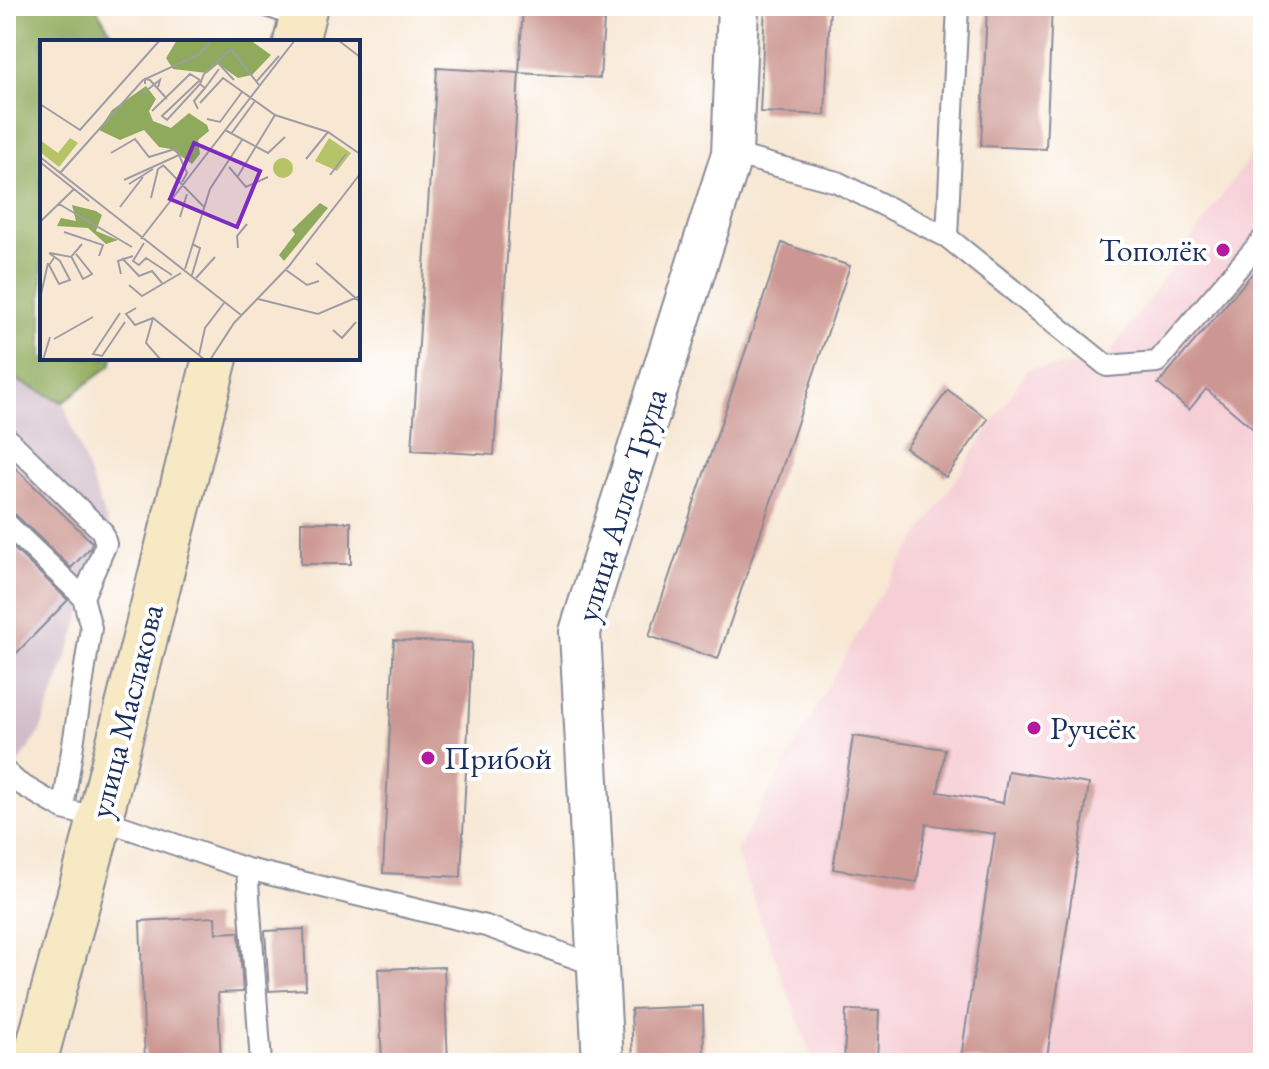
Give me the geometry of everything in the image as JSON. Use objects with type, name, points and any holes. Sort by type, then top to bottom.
[{"type":"street","name":"улица Аллея Труда","points":[[603,1063],[580,632],[732,154],[738,6]]},
{"type":"street","name":"улица Маслакова","points":[[34,1063],[80,813],[214,360]]},
{"type":"lane","points":[[947,237],[958,6]]},
{"type":"lane","points":[[732,154],[837,182],[947,237],[1107,366],[1157,362],[1263,239]]},
{"type":"lane","points":[[6,437],[106,538],[83,597]]},
{"type":"lane","points":[[6,523],[83,597],[91,628],[80,813]]},
{"type":"lane","points":[[6,772],[17,782],[80,813],[247,869],[486,926],[598,966]]},
{"type":"lane","points":[[247,869],[261,1063]]},
{"type":"shaded area","name":"Ручеёк","points":[[1263,138],[1263,1063],[814,1063],[736,852],[874,604],[1028,369],[1103,363]]},
{"type":"shaded area","points":[[6,375],[63,402],[113,539],[85,605],[39,734],[15,768],[6,759]]},
{"type":"green space","points":[[6,6],[95,6],[116,40],[40,40],[40,360],[112,360],[111,365],[63,402],[6,375]]},
{"type":"building","points":[[523,6],[605,6],[600,78],[519,73]]},
{"type":"building","points":[[765,6],[830,6],[825,115],[760,112]]},
{"type":"building","points":[[987,6],[1052,6],[1046,149],[981,146]]},
{"type":"building","points":[[437,68],[519,73],[494,455],[412,450]]},
{"type":"building","points":[[782,243],[850,266],[718,659],[649,636]]},
{"type":"building","points":[[1263,261],[1263,437],[1206,389],[1189,410],[1158,384]]},
{"type":"building","points":[[948,390],[988,419],[946,477],[906,448]]},
{"type":"building","points":[[6,459],[92,542],[71,568],[15,514],[6,510]]},
{"type":"building","points":[[301,522],[351,522],[351,564],[301,564]]},
{"type":"building","points":[[6,541],[68,600],[6,664]]},
{"type":"building","name":"Прибой","points":[[394,640],[472,643],[461,877],[383,873]]},
{"type":"building","points":[[853,736],[945,749],[938,792],[1003,803],[1008,771],[1089,784],[1046,1063],[996,1063],[961,1057],[995,834],[926,824],[917,882],[833,869]]},
{"type":"building","points":[[215,917],[216,933],[239,932],[243,992],[218,993],[221,1063],[145,1063],[140,921]]},
{"type":"building","points":[[304,929],[306,989],[269,991],[265,931]]},
{"type":"building","points":[[444,967],[448,1063],[382,1063],[378,969]]},
{"type":"building","points":[[703,1006],[704,1063],[633,1063],[631,1009]]},
{"type":"building","points":[[846,1010],[879,1011],[877,1063],[844,1063]]},
{"type":"place","name":"Тополёк","points":[[1223,250]]},
{"type":"place","name":"Ручеёк","points":[[1034,728]]},
{"type":"place","name":"Прибой","points":[[428,758]]}]
